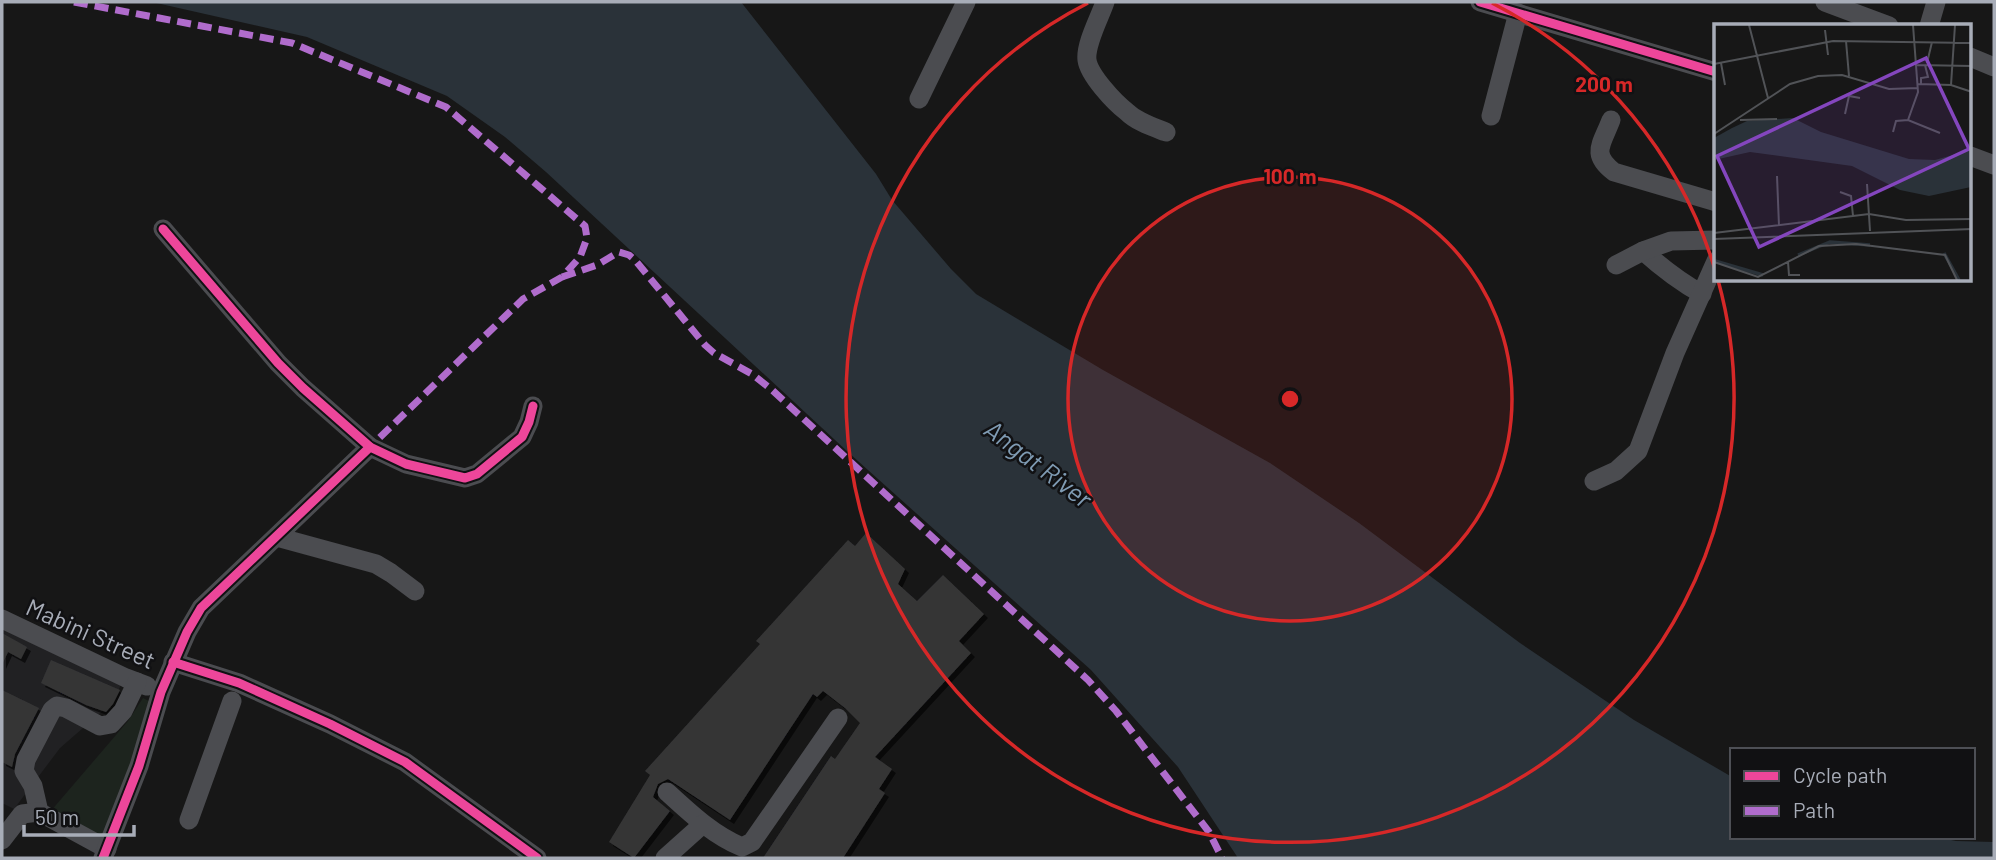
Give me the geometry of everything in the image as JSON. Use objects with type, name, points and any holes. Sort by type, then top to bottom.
[{"type":"street","points":[[919,99],[966,2]]},
{"type":"street","points":[[1105,2],[1088,49],[1087,61],[1094,77],[1128,114],[1166,132]]},
{"type":"street","points":[[1480,2],[1714,71]]},
{"type":"street","points":[[1825,2],[1884,24]]},
{"type":"street","points":[[1930,24],[1936,2]]},
{"type":"street","points":[[1492,116],[1518,13]]},
{"type":"street","points":[[1972,58],[1994,67]]},
{"type":"street","points":[[1611,120],[1599,153],[1602,163],[1614,172],[1714,201]]},
{"type":"street","points":[[1972,157],[1994,165]]},
{"type":"street","points":[[163,229],[278,363],[370,447],[406,464],[465,478],[477,474],[522,437],[533,406]]},
{"type":"street","points":[[1616,265],[1671,241],[1714,240]]},
{"type":"street","points":[[1643,251],[1663,270],[1702,294]]},
{"type":"street","points":[[1594,481],[1616,471],[1638,451],[1675,353],[1714,266]]},
{"type":"street","points":[[2,840],[9,819],[39,812],[105,854],[139,766],[161,692],[187,632],[201,608],[370,447]]},
{"type":"street","points":[[276,537],[376,564],[415,591]]},
{"type":"street","name":"Mabini Street","points":[[2,619],[161,692]]},
{"type":"street","points":[[173,662],[235,693],[330,724],[405,762],[537,858]]},
{"type":"street","points":[[39,812],[33,786],[24,771],[26,761],[52,710],[57,706],[66,708],[100,726],[111,724],[123,711],[137,682]]},
{"type":"street","points":[[189,820],[235,693]]},
{"type":"street","points":[[667,792],[703,824],[742,847],[752,842],[838,718]]},
{"type":"street","points":[[665,858],[703,824]]},
{"type":"shaded area","points":[[2,628],[122,682],[114,701],[60,748],[14,809],[2,803]]},
{"type":"shaded area","points":[[143,698],[155,704],[105,840],[50,812],[128,721]]},
{"type":"water","name":"Angat River","points":[[152,2],[741,2],[876,174],[892,200],[976,294],[1103,370],[1270,463],[1359,523],[1520,643],[1634,720],[1730,776],[1730,839],[1946,839],[1994,842],[1994,858],[1238,858],[1178,767],[1091,670],[849,453],[546,172],[505,137],[447,96],[307,37]]},
{"type":"building","points":[[866,533],[905,569],[898,584],[917,601],[943,575],[984,614],[959,641],[971,653],[875,757],[892,769],[879,789],[885,793],[843,858],[763,858],[831,756],[835,759],[860,723],[823,691],[817,697],[813,694],[730,820],[668,779],[658,784],[653,797],[670,811],[634,858],[609,842],[650,775],[645,771],[760,644],[756,641],[848,540],[855,546]]},
{"type":"building","points":[[2,633],[27,647],[21,659],[8,652],[2,665]]},
{"type":"building","points":[[51,660],[120,690],[113,704],[106,712],[41,683]]},
{"type":"building","points":[[2,690],[39,708],[15,754],[12,767],[2,762]]},
{"type":"marked path","points":[[74,2],[292,43],[446,107],[585,226],[587,238],[580,257],[562,277],[523,299],[370,447]]},
{"type":"marked path","points":[[562,277],[597,265],[619,252],[635,260],[705,345],[771,389],[1088,680],[1116,711],[1209,832],[1222,858]]},
{"type":"cycle path","points":[[1480,2],[1714,71]]},
{"type":"cycle path","points":[[163,229],[278,363],[370,447],[406,464],[465,478],[477,474],[522,437],[533,406]]},
{"type":"cycle path","points":[[103,858],[139,766],[161,692],[187,632],[201,608],[370,447]]},
{"type":"cycle path","points":[[173,662],[239,683],[405,762],[537,858]]}]
